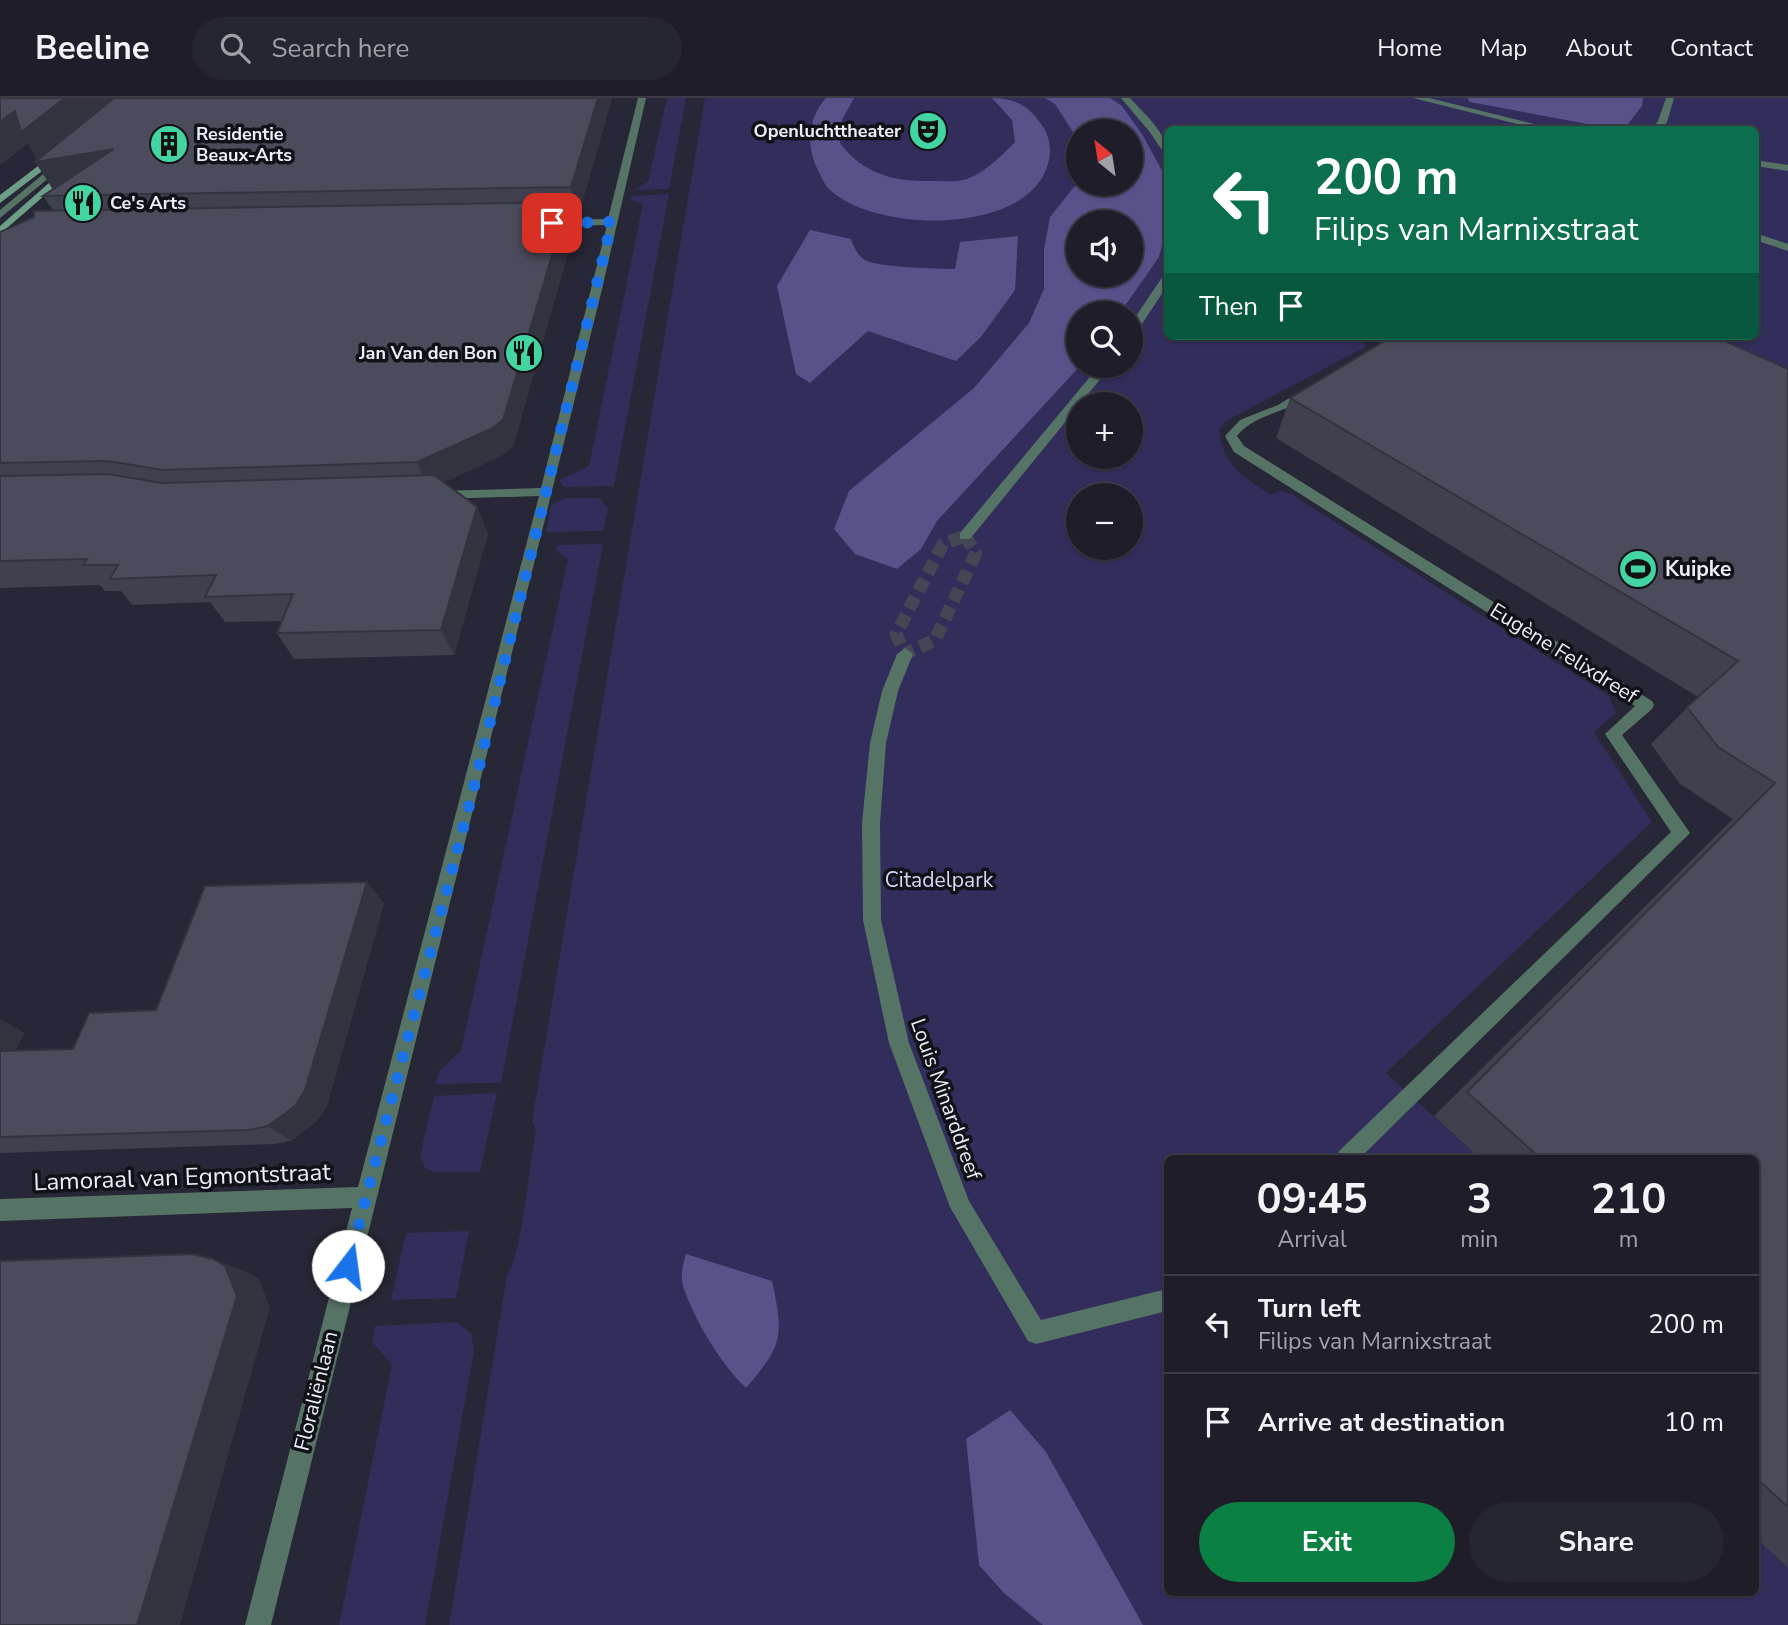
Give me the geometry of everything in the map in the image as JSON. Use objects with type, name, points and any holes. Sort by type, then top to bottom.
[{"type":"main road","points":[[3,199],[64,150]]},
{"type":"main road","points":[[0,232],[78,163]]},
{"type":"street","name":"Floraliënlaan","points":[[258,1625],[335,1312],[477,775],[642,98]]},
{"type":"street","points":[[1125,98],[1153,129],[1164,146]]},
{"type":"street","points":[[1417,98],[1538,126]]},
{"type":"street","points":[[1658,126],[1670,98]]},
{"type":"street","points":[[0,215],[76,151]]},
{"type":"street","points":[[1759,164],[1788,168]]},
{"type":"street","points":[[538,223],[612,222]]},
{"type":"street","points":[[0,232],[14,232]]},
{"type":"street","points":[[1759,237],[1788,248]]},
{"type":"street","points":[[1143,314],[1164,283]]},
{"type":"street","points":[[965,536],[1095,378]]},
{"type":"street","name":"Eugène Felixdreef","points":[[1324,383],[1275,411],[1254,415],[1238,425],[1231,436],[1240,449],[1646,705],[1613,734],[1681,833],[1349,1155]]},
{"type":"street","points":[[428,496],[545,492]]},
{"type":"street","name":"Louis Minarddreef","points":[[905,654],[890,691],[878,743],[871,824],[872,920],[898,1043],[961,1207],[1036,1333],[1164,1301]]},
{"type":"street","name":"Lamoraal van Egmontstraat","points":[[0,1210],[367,1198]]},
{"type":"green space","points":[[667,98],[686,98],[669,189],[634,190],[648,182]]},
{"type":"green space","name":"Citadelpark","points":[[705,98],[1788,98],[1788,411],[1637,340],[1759,340],[1759,126],[1164,126],[1164,340],[1359,340],[1367,346],[1226,421],[1219,430],[1221,442],[1230,461],[1243,476],[1271,495],[1279,491],[1291,494],[1609,696],[1616,713],[1594,732],[1652,822],[1386,1073],[1476,1155],[1164,1155],[1164,1596],[1759,1596],[1759,1541],[1788,1568],[1788,1625],[449,1625],[507,1276],[517,1248],[536,1130],[532,1121]]},
{"type":"green space","points":[[669,194],[614,486],[564,487],[559,480],[589,466],[643,204],[630,200],[632,196]]},
{"type":"green space","points":[[565,498],[599,498],[608,508],[603,531],[546,532],[551,505]]},
{"type":"green space","points":[[603,544],[501,1083],[435,1084],[440,1070],[461,1051],[568,559],[556,550],[558,545]]},
{"type":"green space","points":[[497,1093],[480,1172],[434,1172],[425,1168],[420,1156],[434,1096]]},
{"type":"green space","points":[[469,1231],[456,1298],[391,1300],[406,1233]]},
{"type":"green space","points":[[456,1322],[471,1333],[474,1351],[425,1625],[339,1625],[392,1365],[372,1342],[375,1326]]},
{"type":"shaded area","points":[[826,98],[854,98],[842,120],[840,143],[860,163],[882,175],[908,180],[953,181],[970,178],[985,169],[1015,142],[1012,120],[992,98],[1007,99],[1020,104],[1036,117],[1048,138],[1048,164],[1035,188],[1012,204],[982,215],[949,220],[914,220],[881,214],[852,204],[830,190],[824,182],[812,154],[810,134],[815,115]]},
{"type":"shaded area","points":[[1045,98],[1110,98],[1122,106],[1131,119],[1066,119],[1066,121],[1055,104]]},
{"type":"shaded area","points":[[1467,98],[1643,98],[1642,106],[1627,126],[1598,126],[1470,102]]},
{"type":"shaded area","points":[[1143,136],[1164,174],[1164,238],[1159,257],[1143,280],[1143,210],[1066,210],[1066,287],[1138,287],[1128,301],[1066,301],[1066,378],[1069,378],[937,521],[921,549],[897,569],[855,554],[834,529],[849,491],[974,388],[1029,323],[1044,289],[1044,249],[1050,217],[1067,196],[1143,196]]},
{"type":"shaded area","points":[[810,230],[851,239],[857,252],[867,261],[936,269],[955,269],[960,242],[1018,236],[1015,290],[981,337],[956,361],[868,331],[810,383],[796,374],[777,286]]},
{"type":"shaded area","points":[[686,1254],[772,1281],[778,1315],[777,1339],[774,1350],[746,1388],[718,1354],[694,1313],[682,1282]]},
{"type":"shaded area","points":[[1010,1410],[1046,1452],[1143,1625],[1043,1625],[1004,1593],[979,1565],[966,1439]]},
{"type":"building","points":[[0,98],[65,98],[21,132],[15,111],[0,122]]},
{"type":"building","points":[[114,98],[598,98],[571,187],[43,196],[114,149],[35,162]]},
{"type":"building","points":[[568,202],[503,420],[491,429],[417,462],[163,470],[108,461],[0,463],[0,232],[34,217],[34,211]]},
{"type":"building","points":[[1386,340],[1723,340],[1788,369],[1788,1507],[1759,1481],[1759,1155],[1537,1155],[1467,1092],[1775,783],[1718,747],[1687,707],[1738,661],[1290,398]]},
{"type":"building","points":[[108,474],[162,483],[434,475],[477,507],[441,630],[277,633],[293,594],[205,597],[216,575],[110,579],[118,565],[83,565],[87,559],[0,561],[0,476]]},
{"type":"building","points":[[367,882],[305,1090],[295,1106],[268,1126],[249,1130],[0,1137],[0,1051],[73,1049],[89,1013],[156,1010],[205,886]]},
{"type":"building","points":[[192,1254],[213,1259],[225,1266],[237,1296],[137,1625],[0,1625],[0,1261]]},
{"type":"tunnel","points":[[965,536],[976,553],[935,640],[905,654],[896,634],[943,544],[965,536]]},
{"type":"place","name":"Openluchttheater","points":[[928,131]]},
{"type":"place","name":"Residentie Beaux-Arts","points":[[169,144]]},
{"type":"place","name":"Ce's Arts","points":[[83,203]]},
{"type":"place","name":"Jan Van den Bon","points":[[524,353]]},
{"type":"place","name":"Kuipke","points":[[1638,569]]},
{"type":"route","points":[[348,1266],[477,775],[612,222],[552,223]]}]
